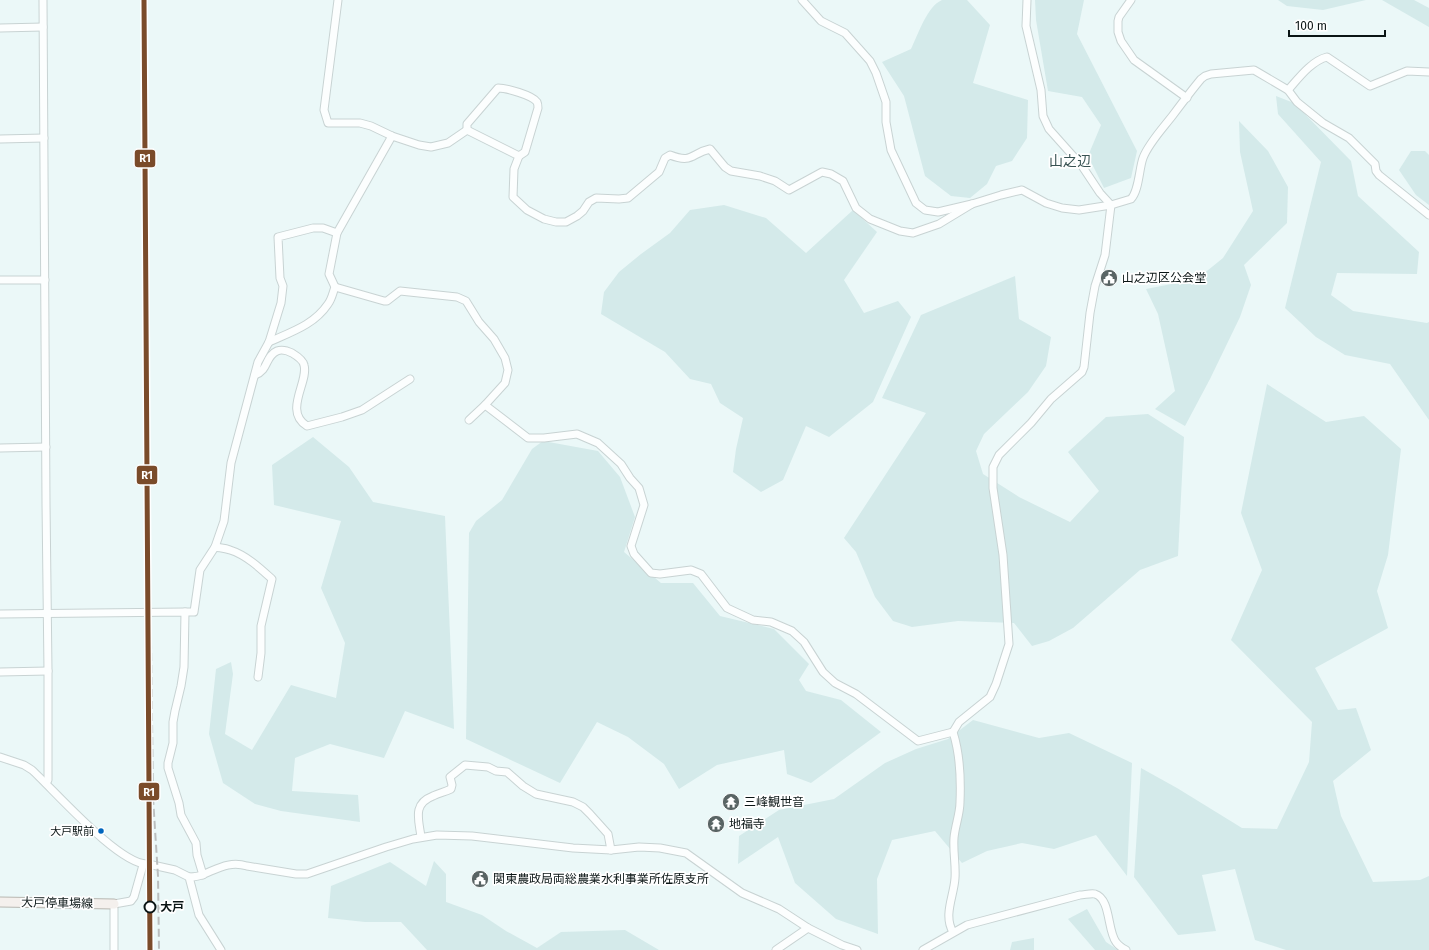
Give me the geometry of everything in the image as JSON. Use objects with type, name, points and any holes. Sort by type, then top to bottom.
[{"type":"main road","name":"大戸停車場線","points":[[0,902],[114,904]]},
{"type":"street","points":[[43,0],[48,613],[48,780],[46,782]]},
{"type":"street","points":[[338,0],[324,110],[328,123],[360,123],[372,126],[392,136],[419,145],[431,147],[448,143],[467,130]]},
{"type":"street","points":[[802,0],[822,21],[846,33],[870,62],[876,73],[886,102],[886,122],[891,150],[916,203],[925,210],[938,212],[1022,190],[1046,203],[1062,208],[1079,210],[1111,205],[1131,199],[1133,197],[1143,157],[1158,134],[1192,90],[1205,76],[1254,70],[1288,90],[1297,102],[1323,123],[1349,138],[1375,164],[1376,171],[1379,175],[1429,215]]},
{"type":"street","points":[[953,932],[948,915],[955,878],[953,853],[954,837],[960,803],[958,753],[953,732],[959,722],[990,697],[996,684],[1009,644],[1003,555],[993,488],[993,467],[999,455],[1031,423],[1051,399],[1082,372],[1084,367],[1090,313],[1095,286],[1105,255],[1111,205],[1100,193],[1082,166],[1046,124],[1042,106],[1041,90],[1026,26],[1027,0]]},
{"type":"street","points":[[1131,0],[1119,17],[1118,21],[1118,32],[1121,41],[1134,60],[1187,98]]},
{"type":"street","points":[[0,28],[43,27]]},
{"type":"street","points":[[1288,90],[1309,67],[1327,57],[1370,86],[1407,71],[1418,70],[1429,72]]},
{"type":"street","points":[[467,130],[467,124],[498,88],[504,88],[532,98],[537,103],[538,108],[525,152],[519,156],[514,169],[513,197],[527,210],[544,219],[556,222],[566,222],[572,219],[583,210],[589,202],[596,198],[628,198],[659,172],[665,158],[670,156],[682,160],[697,156],[704,150],[710,149],[725,167],[731,171],[760,176],[775,181],[790,190],[822,172],[831,174],[842,181],[856,208],[870,219],[900,231],[913,233],[927,229],[939,224],[972,204]]},
{"type":"street","points":[[467,130],[519,156]]},
{"type":"street","points":[[269,342],[308,324],[318,317],[329,303],[335,287],[329,274],[337,234],[392,136]]},
{"type":"street","points":[[0,139],[44,138]]},
{"type":"street","points":[[0,614],[194,612],[200,570],[215,547],[224,521],[231,463],[258,362],[269,342],[281,304],[283,286],[280,278],[278,237],[313,228],[323,228],[337,234]]},
{"type":"street","points":[[0,280],[45,280]]},
{"type":"street","points":[[335,287],[384,302],[400,291],[457,298],[466,301],[479,322],[494,339],[505,358],[508,370],[505,383],[469,420]]},
{"type":"street","points":[[255,375],[263,371],[269,357],[277,351],[288,351],[303,361],[305,367],[297,404],[299,418],[307,426],[362,410],[410,379]]},
{"type":"street","points":[[485,405],[528,438],[544,438],[578,434],[598,443],[621,464],[639,488],[644,505],[631,546],[634,554],[651,573],[660,574],[691,570],[700,574],[727,608],[753,620],[771,622],[792,630],[804,642],[823,672],[835,683],[856,694],[918,741],[953,732]]},
{"type":"street","points":[[0,448],[46,447]]},
{"type":"street","points":[[215,547],[237,552],[272,579],[262,626],[258,677]]},
{"type":"street","points":[[185,612],[184,667],[175,711],[173,743],[168,768],[179,803],[181,815],[196,843],[197,855],[203,875]]},
{"type":"street","points":[[0,672],[48,671]]},
{"type":"street","points":[[0,757],[24,765],[32,770],[46,782],[104,841],[119,852],[143,865],[148,864],[175,870],[189,877],[203,875],[226,864],[240,864],[296,874],[308,874],[386,846],[421,837],[437,835],[459,835],[573,848],[611,850],[660,848],[686,853],[742,893],[779,909],[808,928],[842,946],[857,950]]},
{"type":"street","points":[[421,837],[418,813],[420,804],[423,800],[431,796],[451,789],[452,784],[450,777],[465,765],[488,767],[496,771],[507,772],[523,786],[536,794],[573,802],[583,807],[608,834],[611,850]]},
{"type":"street","points":[[114,950],[114,904],[131,901],[134,897],[143,865]]},
{"type":"street","points":[[189,877],[199,915],[222,950]]},
{"type":"street","points":[[923,950],[967,925],[1080,895],[1096,894],[1105,903],[1116,942],[1126,950]]},
{"type":"street","points":[[776,950],[808,928]]},
{"type":"shaded area","points":[[942,0],[967,0],[990,25],[973,83],[1028,100],[1027,138],[1012,161],[996,166],[987,184],[970,198],[951,196],[925,176],[904,96],[882,62],[911,49],[927,14],[937,3]]},
{"type":"shaded area","points":[[1035,0],[1084,0],[1077,34],[1137,151],[1131,178],[1104,188],[1088,156],[1101,125],[1082,97],[1048,91],[1036,20]]},
{"type":"shaded area","points":[[1278,0],[1366,0],[1323,10],[1287,6]]},
{"type":"shaded area","points":[[1382,0],[1414,0],[1429,8],[1429,27]]},
{"type":"shaded area","points":[[1276,96],[1294,103],[1351,161],[1358,196],[1419,252],[1417,274],[1337,273],[1331,295],[1353,311],[1427,323],[1429,322],[1429,420],[1390,364],[1345,355],[1316,337],[1285,308],[1321,162],[1278,114]]},
{"type":"shaded area","points":[[1239,121],[1268,151],[1288,187],[1287,223],[1244,265],[1251,285],[1240,317],[1185,426],[1155,409],[1175,391],[1158,314],[1146,289],[1197,279],[1223,258],[1253,211],[1240,152]]},
{"type":"shaded area","points":[[1411,151],[1425,151],[1429,155],[1429,205],[1416,195],[1399,170]]},
{"type":"shaded area","points":[[724,205],[766,218],[806,253],[853,210],[877,232],[844,280],[864,313],[898,301],[911,317],[873,402],[829,437],[806,426],[783,480],[761,492],[733,472],[736,449],[743,418],[720,403],[711,384],[690,379],[665,352],[601,314],[604,292],[619,272],[670,233],[690,210]]},
{"type":"shaded area","points":[[1015,276],[1019,319],[1051,337],[1046,366],[1028,392],[984,434],[976,451],[983,474],[1019,497],[1070,522],[1099,491],[1068,452],[1106,417],[1148,414],[1184,437],[1178,556],[1140,570],[1073,628],[1049,641],[1032,646],[1014,623],[958,621],[912,627],[893,621],[875,597],[856,552],[844,538],[926,413],[882,398],[921,315]]},
{"type":"shaded area","points":[[1267,384],[1326,422],[1364,416],[1401,449],[1388,555],[1377,591],[1388,628],[1315,668],[1338,710],[1356,708],[1371,750],[1333,781],[1341,816],[1373,882],[1420,880],[1429,876],[1429,950],[1286,950],[1255,940],[1235,869],[1202,875],[1216,931],[1178,935],[1134,877],[1141,768],[1242,828],[1277,829],[1309,762],[1312,722],[1231,640],[1262,570],[1241,513]]},
{"type":"shaded area","points":[[313,437],[349,467],[373,502],[445,516],[454,729],[405,711],[384,758],[330,744],[295,758],[292,791],[358,795],[360,822],[281,811],[255,804],[223,783],[209,734],[216,669],[231,662],[233,674],[225,734],[252,750],[291,685],[336,698],[345,643],[321,588],[341,521],[274,505],[272,465]]},
{"type":"shaded area","points":[[543,441],[598,451],[620,477],[635,517],[624,552],[661,583],[693,583],[720,616],[774,629],[809,664],[799,680],[806,691],[841,700],[881,732],[811,783],[787,774],[784,750],[717,765],[679,789],[664,764],[628,737],[597,722],[560,783],[466,739],[469,533],[476,521],[502,500],[532,449]]},
{"type":"shaded area","points":[[973,720],[1039,738],[1069,733],[1132,763],[1127,876],[1096,835],[1054,849],[1022,843],[987,851],[962,863],[935,831],[892,840],[877,879],[878,934],[836,919],[795,883],[778,837],[738,864],[739,836],[779,810],[834,799],[885,763],[916,749],[948,739]]},
{"type":"shaded area","points":[[434,861],[446,874],[446,902],[482,915],[506,931],[537,948],[561,932],[625,930],[659,950],[427,950],[401,922],[365,922],[328,918],[331,886],[390,862],[426,886]]},
{"type":"shaded area","points":[[1087,909],[1106,942],[1118,950],[1095,950],[1068,919]]},
{"type":"shaded area","points":[[1034,938],[1034,950],[1010,950],[1012,942]]},
{"type":"railway","points":[[148,593],[151,642],[153,798],[158,876],[159,950]]},
{"type":"transit line","name":"R1","points":[[144,0],[150,950]]},
{"type":"place","name":"山之辺区公会堂","points":[[1109,278]]},
{"type":"place","name":"三峰観世音","points":[[731,802]]},
{"type":"place","name":"地福寺","points":[[716,824]]},
{"type":"place","name":"大戸駅前","points":[[101,831]]},
{"type":"place","name":"関東農政局両総農業水利事業所佐原支所","points":[[480,879]]},
{"type":"place","name":"大戸","points":[[150,907]]},
{"type":"district","name":"山之辺","points":[[1070,161]]}]
